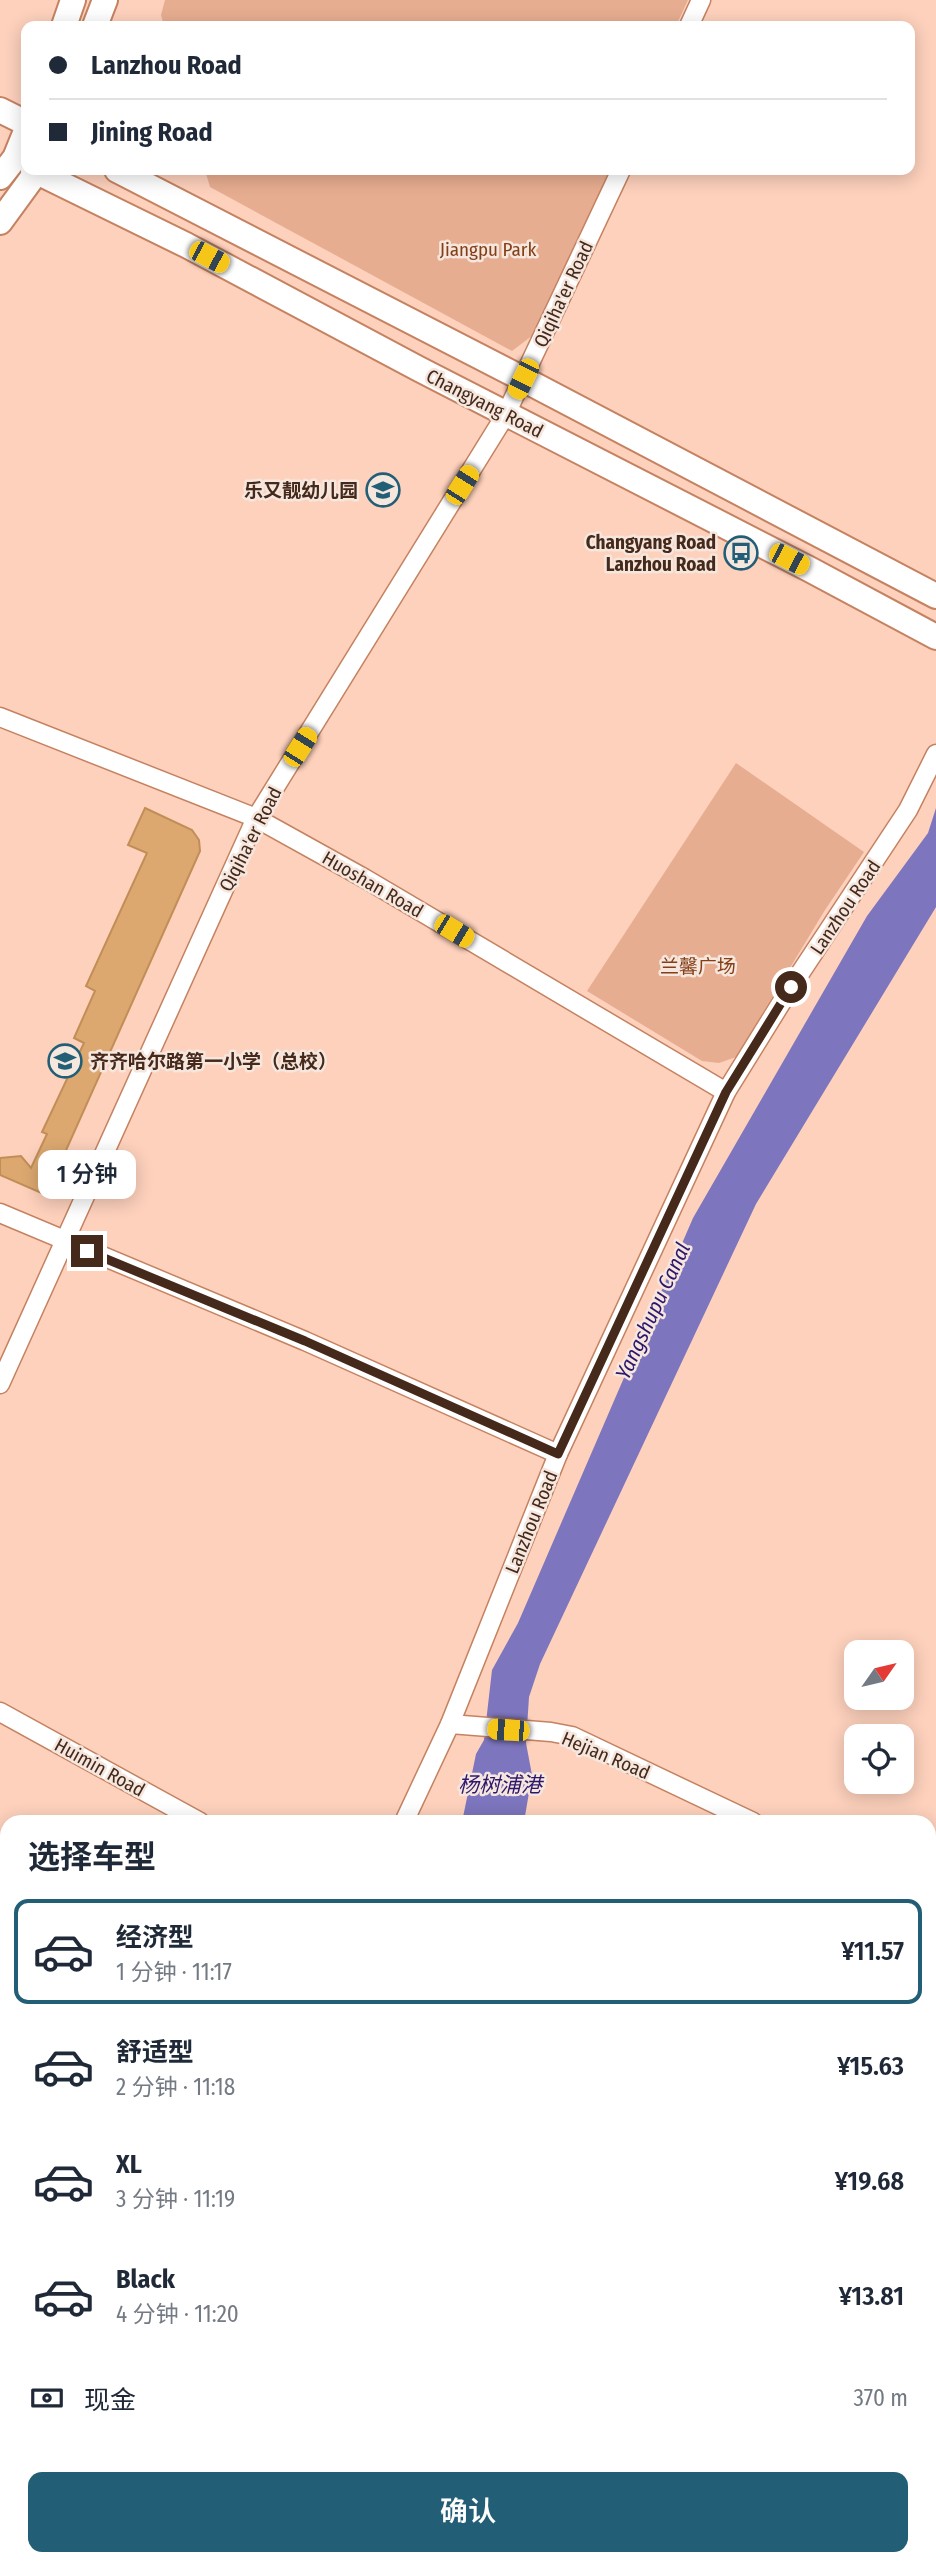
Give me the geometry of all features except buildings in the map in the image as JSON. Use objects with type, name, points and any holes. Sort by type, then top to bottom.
[{"type":"main road","points":[[66,21],[73,0]]},
{"type":"main road","points":[[97,21],[105,0]]},
{"type":"main road","points":[[0,110],[21,120]]},
{"type":"main road","points":[[0,222],[21,166]]},
{"type":"main road","name":"Changyang Road","points":[[40,175],[186,245],[936,637]]},
{"type":"main road","name":"Changyang Road","points":[[127,175],[936,596]]},
{"type":"street","points":[[691,21],[701,0]]},
{"type":"street","name":"Qiqiha'er Road","points":[[0,1384],[256,818],[506,414],[619,175]]},
{"type":"street","name":"Huoshan Road","points":[[0,717],[256,818],[364,878],[726,1092]]},
{"type":"street","name":"Lanzhou Road","points":[[407,1815],[450,1724],[558,1454],[726,1092],[791,987],[908,810],[936,754]]},
{"type":"street","points":[[0,1213],[305,1341],[558,1454]]},
{"type":"street","name":"Huimin Road","points":[[0,1712],[187,1815]]},
{"type":"street","name":"Hejian Road","points":[[450,1724],[561,1734],[587,1743],[738,1815]]},
{"type":"green space","points":[[165,0],[688,0],[678,21],[163,21],[161,15]]},
{"type":"green space","name":"Jiangpu Park","points":[[206,175],[609,175],[537,332],[512,351],[210,187]]},
{"type":"green space","name":"兰馨广场","points":[[736,763],[864,852],[825,910],[736,1057],[719,1063],[702,1061],[587,991]]},
{"type":"water","name":"杨树浦港","points":[[936,808],[936,907],[756,1204],[540,1664],[529,1697],[526,1743],[532,1775],[525,1815],[463,1815],[476,1754],[484,1740],[492,1670],[518,1623],[693,1218],[867,916],[928,833]]},
{"type":"place","name":"乐又靓幼儿园","points":[[383,490]]},
{"type":"place","name":"Changyang Road Lanzhou Road","points":[[741,553]]},
{"type":"place","name":"齐齐哈尔路第一小学（总校）","points":[[65,1061]]},
{"type":"route","points":[[87,1251],[305,1341],[558,1454],[726,1092],[791,987]]},
{"type":"water label","name":"Yangshupu Canal","points":[[653,1311]]}]
